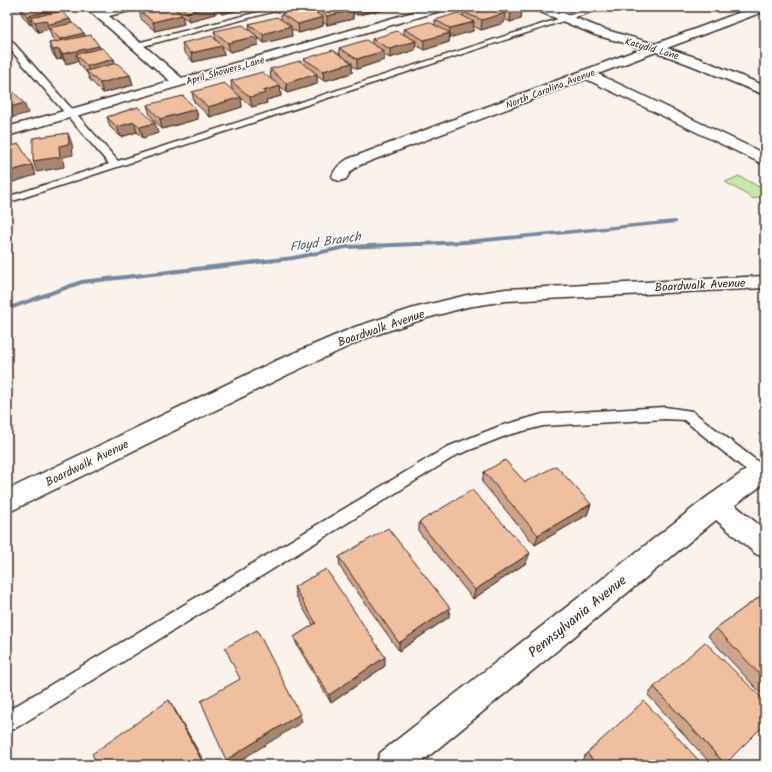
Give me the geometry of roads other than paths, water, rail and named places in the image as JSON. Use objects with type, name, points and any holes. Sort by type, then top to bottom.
[{"type":"street","points":[[95,11],[134,7]]},
{"type":"street","name":"April Showers Lane","points":[[7,132],[443,7]]},
{"type":"street","name":"Katydid Lane","points":[[538,7],[613,37],[655,48],[693,61],[765,91]]},
{"type":"street","name":"North Carolina Avenue","points":[[340,176],[344,168],[354,162],[764,7]]},
{"type":"street","points":[[95,11],[180,83]]},
{"type":"street","points":[[587,74],[765,160]]},
{"type":"street","points":[[747,84],[765,76]]},
{"type":"street","name":"Boardwalk Avenue","points":[[7,502],[288,365],[362,332],[421,312],[467,301],[506,295],[765,282]]},
{"type":"street","name":"Pennsylvania Avenue","points":[[392,765],[716,505],[764,472]]},
{"type":"street","points":[[716,505],[765,546]]},
{"type":"lane","points":[[136,46],[286,7]]},
{"type":"lane","points":[[7,200],[602,7]]},
{"type":"lane","points":[[7,41],[115,164]]},
{"type":"lane","points":[[7,722],[452,452],[505,430],[543,420],[665,413],[687,415],[764,472]]},
{"type":"waterway","name":"Floyd Branch","points":[[7,309],[81,282],[293,258],[346,247],[466,242],[675,222]]}]
